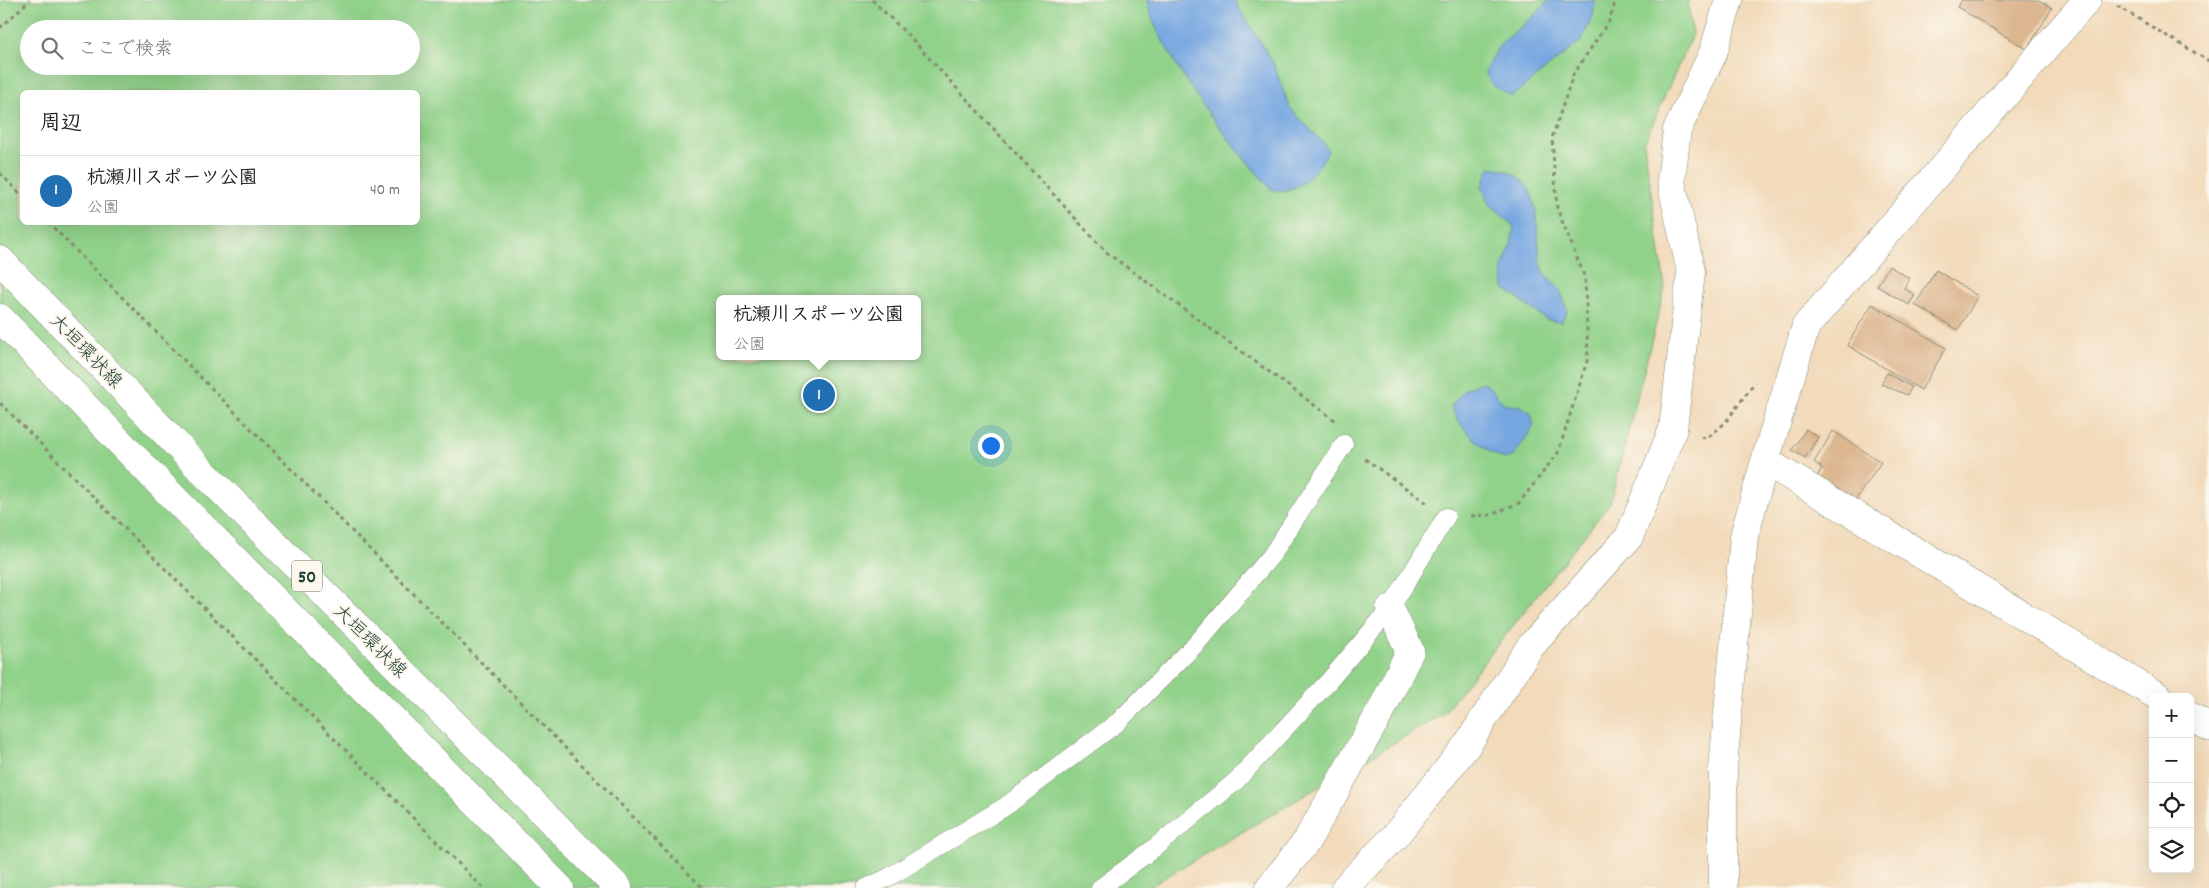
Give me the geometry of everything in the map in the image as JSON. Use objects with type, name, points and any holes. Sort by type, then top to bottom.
[{"type":"street","points":[[1345,888],[1395,836],[1467,745],[1530,647],[1630,537],[1673,430],[1691,272],[1671,181],[1677,130],[1713,53],[1729,0]]},
{"type":"street","points":[[1723,888],[1723,768],[1743,546],[1806,326],[2087,0]]},
{"type":"street","name":"大垣環状線","points":[[0,260],[209,478],[618,888]]},
{"type":"street","name":"50","points":[[0,318],[175,500],[560,888]]},
{"type":"street","points":[[1766,461],[2152,693]]},
{"type":"street","points":[[1269,888],[1306,842],[1382,709],[1410,651],[1390,609]]},
{"type":"street","points":[[2194,718],[2209,727]]},
{"type":"lane","points":[[866,888],[889,877],[1006,806],[1118,722],[1197,643],[1271,556],[1344,444]]},
{"type":"lane","points":[[1100,888],[1153,849],[1236,781],[1328,682],[1390,609],[1446,516]]},
{"type":"path","points":[[0,28],[30,0]]},
{"type":"path","points":[[872,0],[910,38],[1106,252],[1340,424],[1344,444],[1446,516],[1490,515],[1519,503],[1558,453],[1588,358],[1585,278],[1557,208],[1552,138],[1573,75],[1609,21],[1616,0]]},
{"type":"path","points":[[2116,5],[2209,61]]},
{"type":"path","points":[[0,174],[20,194]]},
{"type":"path","points":[[51,225],[703,888]]},
{"type":"path","points":[[0,403],[483,888]]},
{"type":"green space","points":[[2,0],[1688,0],[1692,35],[1644,143],[1665,288],[1610,503],[1443,714],[1147,888],[0,888],[0,2]]},
{"type":"water","points":[[1147,0],[1234,0],[1273,63],[1290,108],[1324,144],[1328,151],[1318,167],[1305,181],[1297,186],[1280,191],[1271,189],[1257,173],[1229,140],[1191,88],[1156,27],[1150,14]]},
{"type":"water","points":[[1549,0],[1595,0],[1593,16],[1581,41],[1512,96],[1493,86],[1485,72],[1499,46]]},
{"type":"water","points":[[1490,167],[1508,171],[1521,179],[1529,190],[1534,203],[1542,268],[1559,289],[1567,311],[1561,322],[1547,320],[1504,288],[1502,267],[1511,246],[1514,226],[1489,204],[1482,187]]},
{"type":"water","points":[[1482,382],[1502,402],[1512,406],[1519,405],[1530,412],[1534,425],[1514,456],[1505,459],[1481,445],[1466,430],[1451,406],[1465,389]]},
{"type":"building","points":[[1962,0],[2039,0],[2052,8],[2027,49],[1957,7]]},
{"type":"building","points":[[1889,266],[1909,278],[1904,288],[1915,295],[1909,305],[1877,286]]},
{"type":"building","points":[[1936,270],[1978,296],[1958,330],[1915,305]]},
{"type":"building","points":[[1872,304],[1946,348],[1921,390],[1847,345]]},
{"type":"building","points":[[1887,373],[1912,387],[1907,395],[1881,384]]},
{"type":"building","points":[[1806,429],[1818,437],[1805,458],[1792,450]]},
{"type":"building","points":[[1833,431],[1881,462],[1855,501],[1817,477],[1822,468],[1814,462]]},
{"type":"place","name":"杭瀬川スポーツ公園","points":[[819,395]]}]
